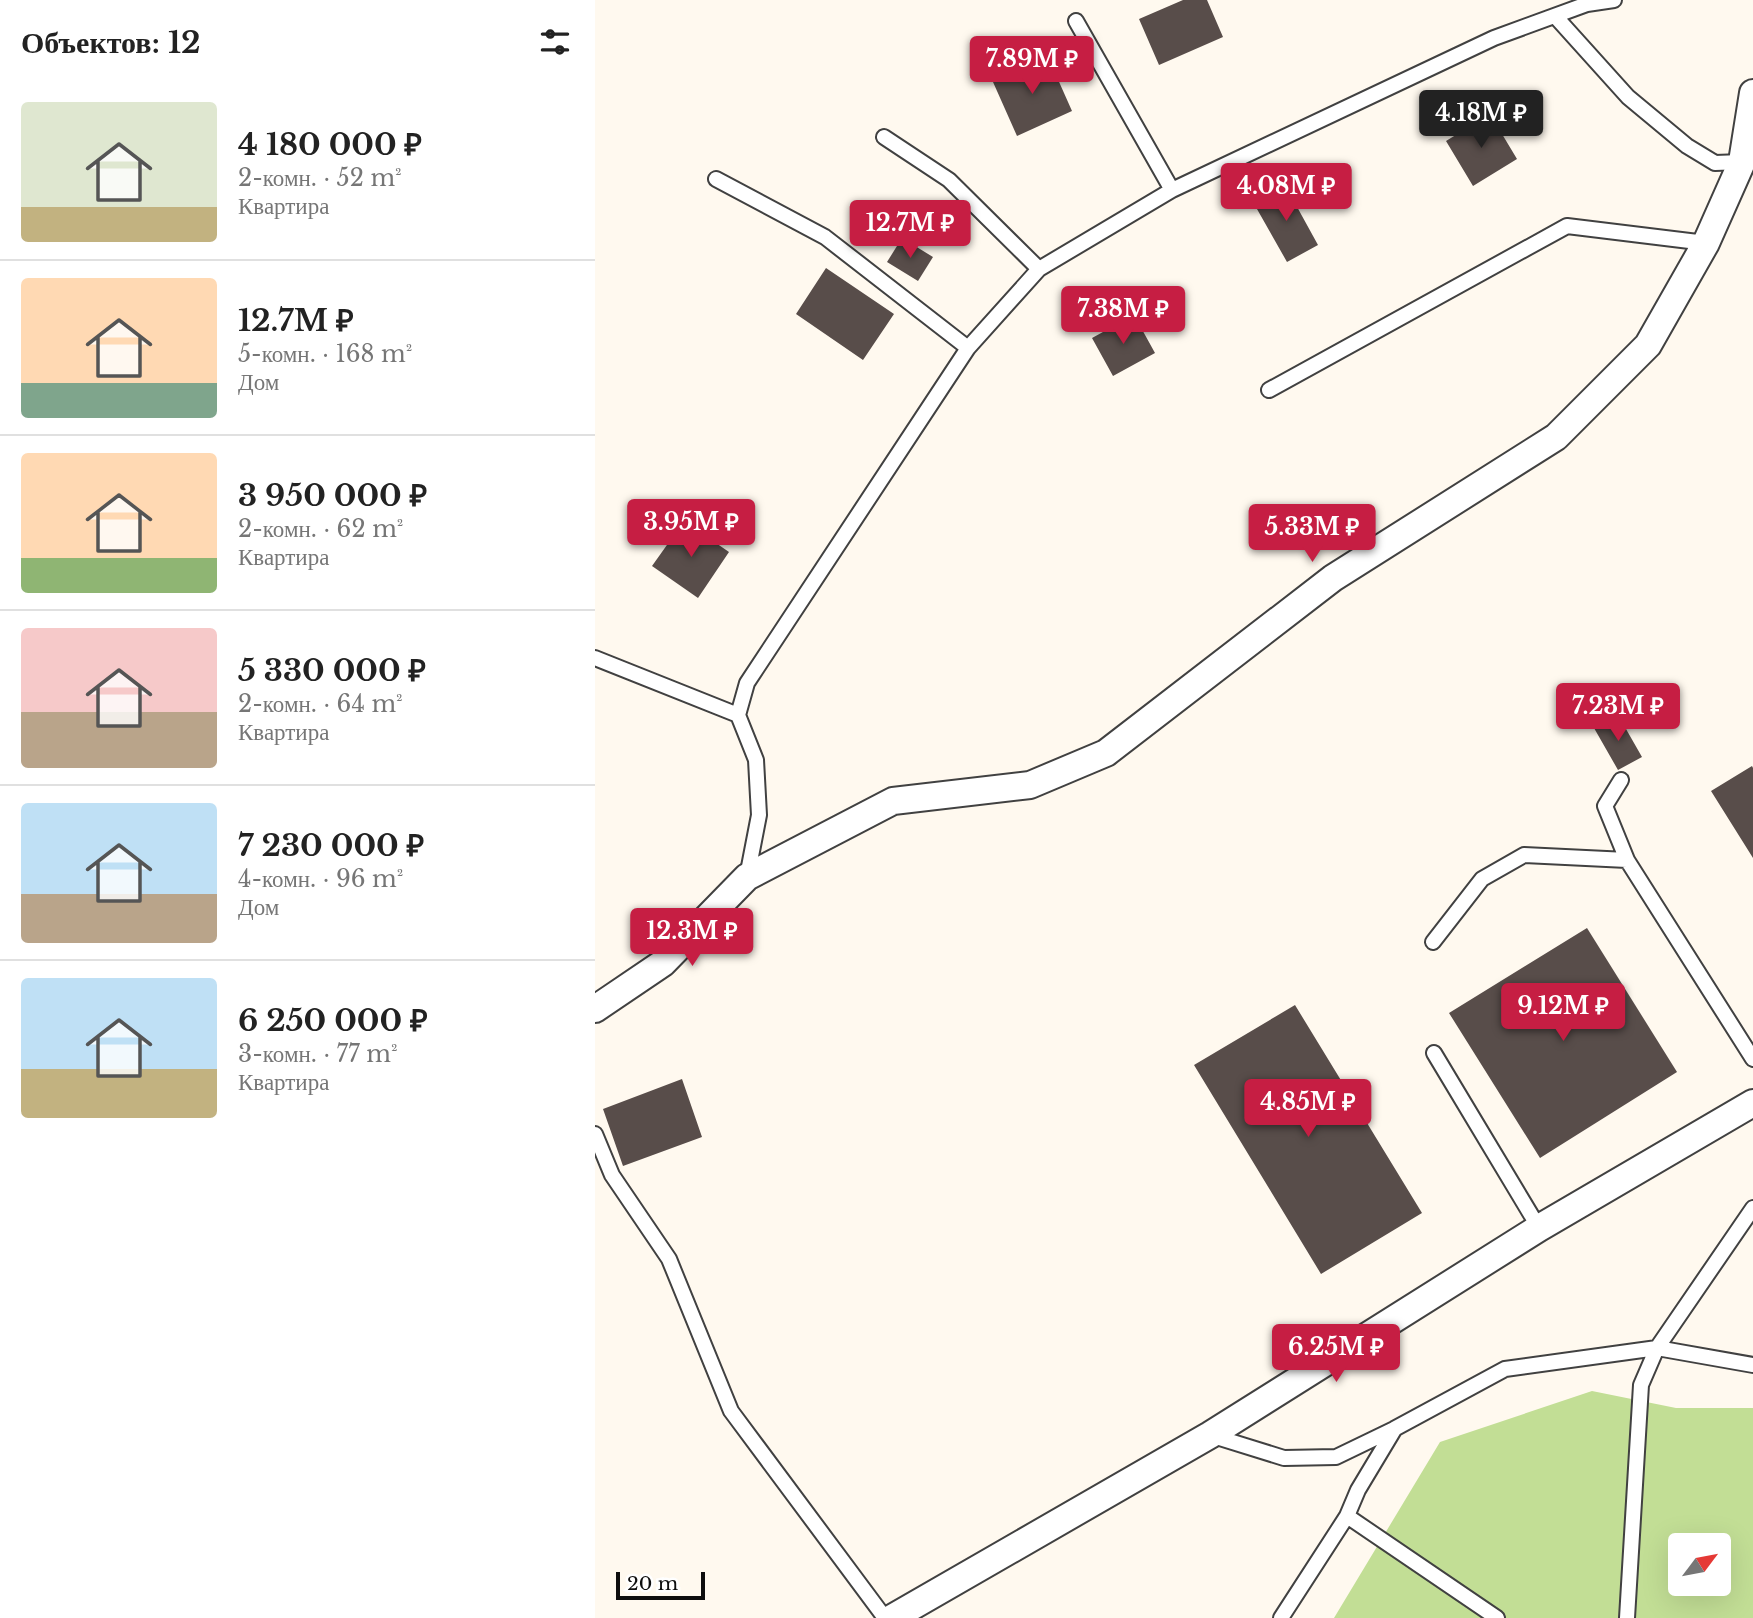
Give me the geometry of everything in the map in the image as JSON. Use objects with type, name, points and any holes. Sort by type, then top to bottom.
[{"type":"street","points":[[595,1009],[663,963],[747,877],[893,801],[1030,785],[1107,753],[1333,578],[1556,437],[1648,345],[1706,243],[1742,162],[1753,93]]},
{"type":"street","points":[[892,1618],[1210,1435],[1539,1228],[1753,1103]]},
{"type":"lane","points":[[747,877],[759,815],[757,760],[738,715],[747,683],[968,348],[1039,269],[1172,190],[1494,38],[1587,4],[1614,0]]},
{"type":"lane","points":[[1555,16],[1628,97],[1687,146],[1715,163],[1742,162]]},
{"type":"lane","points":[[1076,21],[1172,190]]},
{"type":"lane","points":[[884,136],[949,180],[1039,269]]},
{"type":"lane","points":[[716,178],[825,237],[968,348]]},
{"type":"lane","points":[[1269,390],[1567,226],[1706,243]]},
{"type":"lane","points":[[595,658],[738,715]]},
{"type":"lane","points":[[1621,780],[1605,806],[1627,860],[1753,1059]]},
{"type":"lane","points":[[1433,942],[1482,879],[1524,855],[1627,860]]},
{"type":"lane","points":[[1434,1053],[1539,1228]]},
{"type":"lane","points":[[595,1134],[612,1175],[669,1259],[731,1411],[885,1618]]},
{"type":"lane","points":[[1627,1618],[1641,1385],[1657,1348],[1753,1208]]},
{"type":"lane","points":[[1210,1435],[1284,1458],[1336,1457],[1505,1369],[1657,1348],[1753,1365]]},
{"type":"lane","points":[[1281,1618],[1347,1516],[1358,1490],[1394,1429]]},
{"type":"lane","points":[[1347,1516],[1497,1618]]},
{"type":"green space","points":[[1592,1391],[1676,1408],[1753,1408],[1753,1618],[1334,1618],[1440,1442]]},
{"type":"building","points":[[1183,0],[1207,0],[1223,37],[1159,65],[1139,19]]},
{"type":"building","points":[[1048,57],[1072,111],[1017,136],[993,82]]},
{"type":"building","points":[[1490,114],[1517,159],[1473,186],[1446,141]]},
{"type":"building","points":[[1285,185],[1318,245],[1287,262],[1253,202]]},
{"type":"building","points":[[902,238],[933,257],[918,281],[887,262]]},
{"type":"building","points":[[826,268],[894,314],[863,360],[796,314]]},
{"type":"building","points":[[1134,315],[1155,353],[1113,376],[1092,338]]},
{"type":"building","points":[[684,521],[729,552],[698,598],[652,566]]},
{"type":"building","points":[[1618,715],[1642,757],[1618,770],[1594,728]]},
{"type":"building","points":[[1752,766],[1753,768],[1753,858],[1711,791]]},
{"type":"building","points":[[1587,928],[1677,1072],[1540,1158],[1449,1013]]},
{"type":"building","points":[[1295,1005],[1422,1213],[1321,1274],[1194,1065]]},
{"type":"building","points":[[682,1079],[702,1137],[623,1166],[603,1109]]}]
